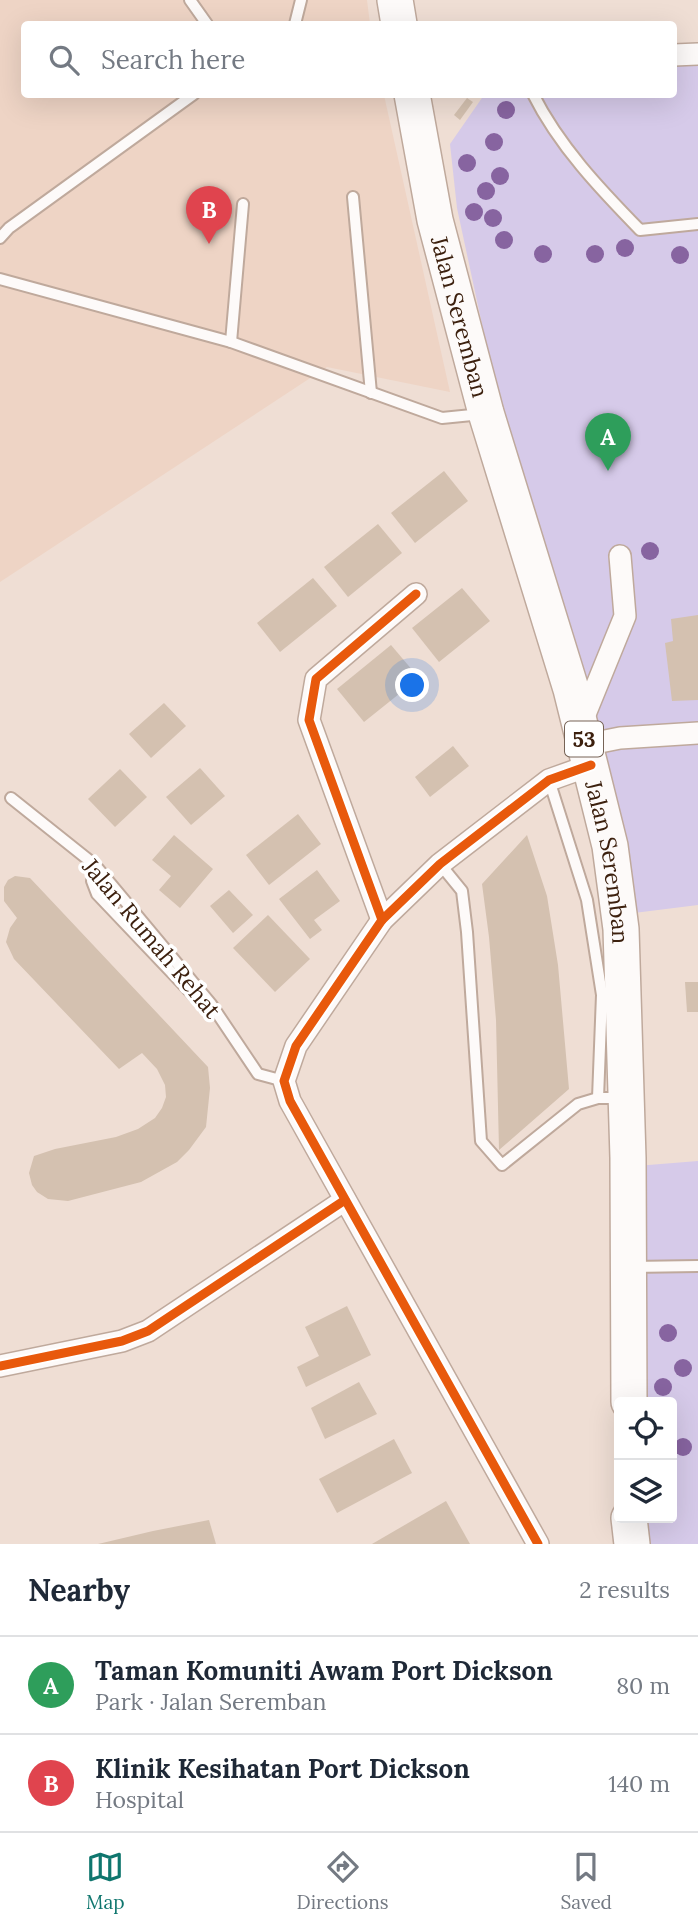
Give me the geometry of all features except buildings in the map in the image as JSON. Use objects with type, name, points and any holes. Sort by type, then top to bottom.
[{"type":"main road","points":[[395,0],[398,21]]},
{"type":"main road","name":"Jalan Seremban","points":[[413,98],[435,220],[485,413],[585,745],[610,846],[621,929],[612,1098],[629,1267],[629,1397]]},
{"type":"main road","points":[[630,1523],[632,1544]]},
{"type":"street","points":[[677,55],[698,54]]},
{"type":"street","points":[[538,1544],[290,1101],[284,1082],[296,1046],[382,920],[440,864],[549,780],[585,745],[625,616],[620,556]]},
{"type":"street","points":[[382,920],[309,720],[311,699],[316,679],[416,594]]},
{"type":"street","points":[[585,745],[620,738],[698,733]]},
{"type":"street","points":[[0,1366],[122,1341],[148,1331],[345,1200]]},
{"type":"lane","points":[[190,0],[205,21]]},
{"type":"lane","points":[[296,21],[301,0]]},
{"type":"lane","points":[[0,239],[9,228],[188,98]]},
{"type":"lane","points":[[535,98],[542,112],[594,183],[640,230],[698,225]]},
{"type":"lane","points":[[353,197],[371,393]]},
{"type":"lane","points":[[231,342],[243,204]]},
{"type":"lane","points":[[0,218],[9,228]]},
{"type":"lane","points":[[0,279],[231,342],[442,418],[485,413]]},
{"type":"lane","points":[[440,864],[462,891],[481,1141],[502,1165],[578,1104],[612,1098],[587,900],[549,780]]},
{"type":"lane","name":"Jalan Rumah Rehat","points":[[11,798],[95,865],[211,1004],[258,1074],[284,1082]]},
{"type":"lane","points":[[95,865],[92,881],[97,894],[193,995],[211,1004]]},
{"type":"lane","points":[[629,1267],[698,1266]]},
{"type":"shaded area","points":[[0,0],[367,0],[370,21],[21,21],[21,98],[385,98],[450,392],[327,367],[0,582]]},
{"type":"shaded area","points":[[698,64],[698,905],[634,913],[497,394],[457,208],[450,144],[482,98],[677,98],[677,66]]},
{"type":"shaded area","points":[[698,1161],[698,1544],[648,1544],[645,1523],[677,1523],[677,1397],[640,1397],[636,1166]]},
{"type":"cycle path","points":[[382,920],[309,720],[316,679],[416,594]]},
{"type":"cycle path","points":[[538,1544],[290,1101],[284,1081],[296,1046],[382,920],[440,864],[549,780],[591,765]]},
{"type":"cycle path","points":[[0,1366],[122,1341],[148,1331],[345,1200]]},
{"type":"place","name":"Klinik Kesihatan Port Dickson","points":[[209,244]]},
{"type":"place","name":"Taman Komuniti Awam Port Dickson","points":[[608,471]]}]
